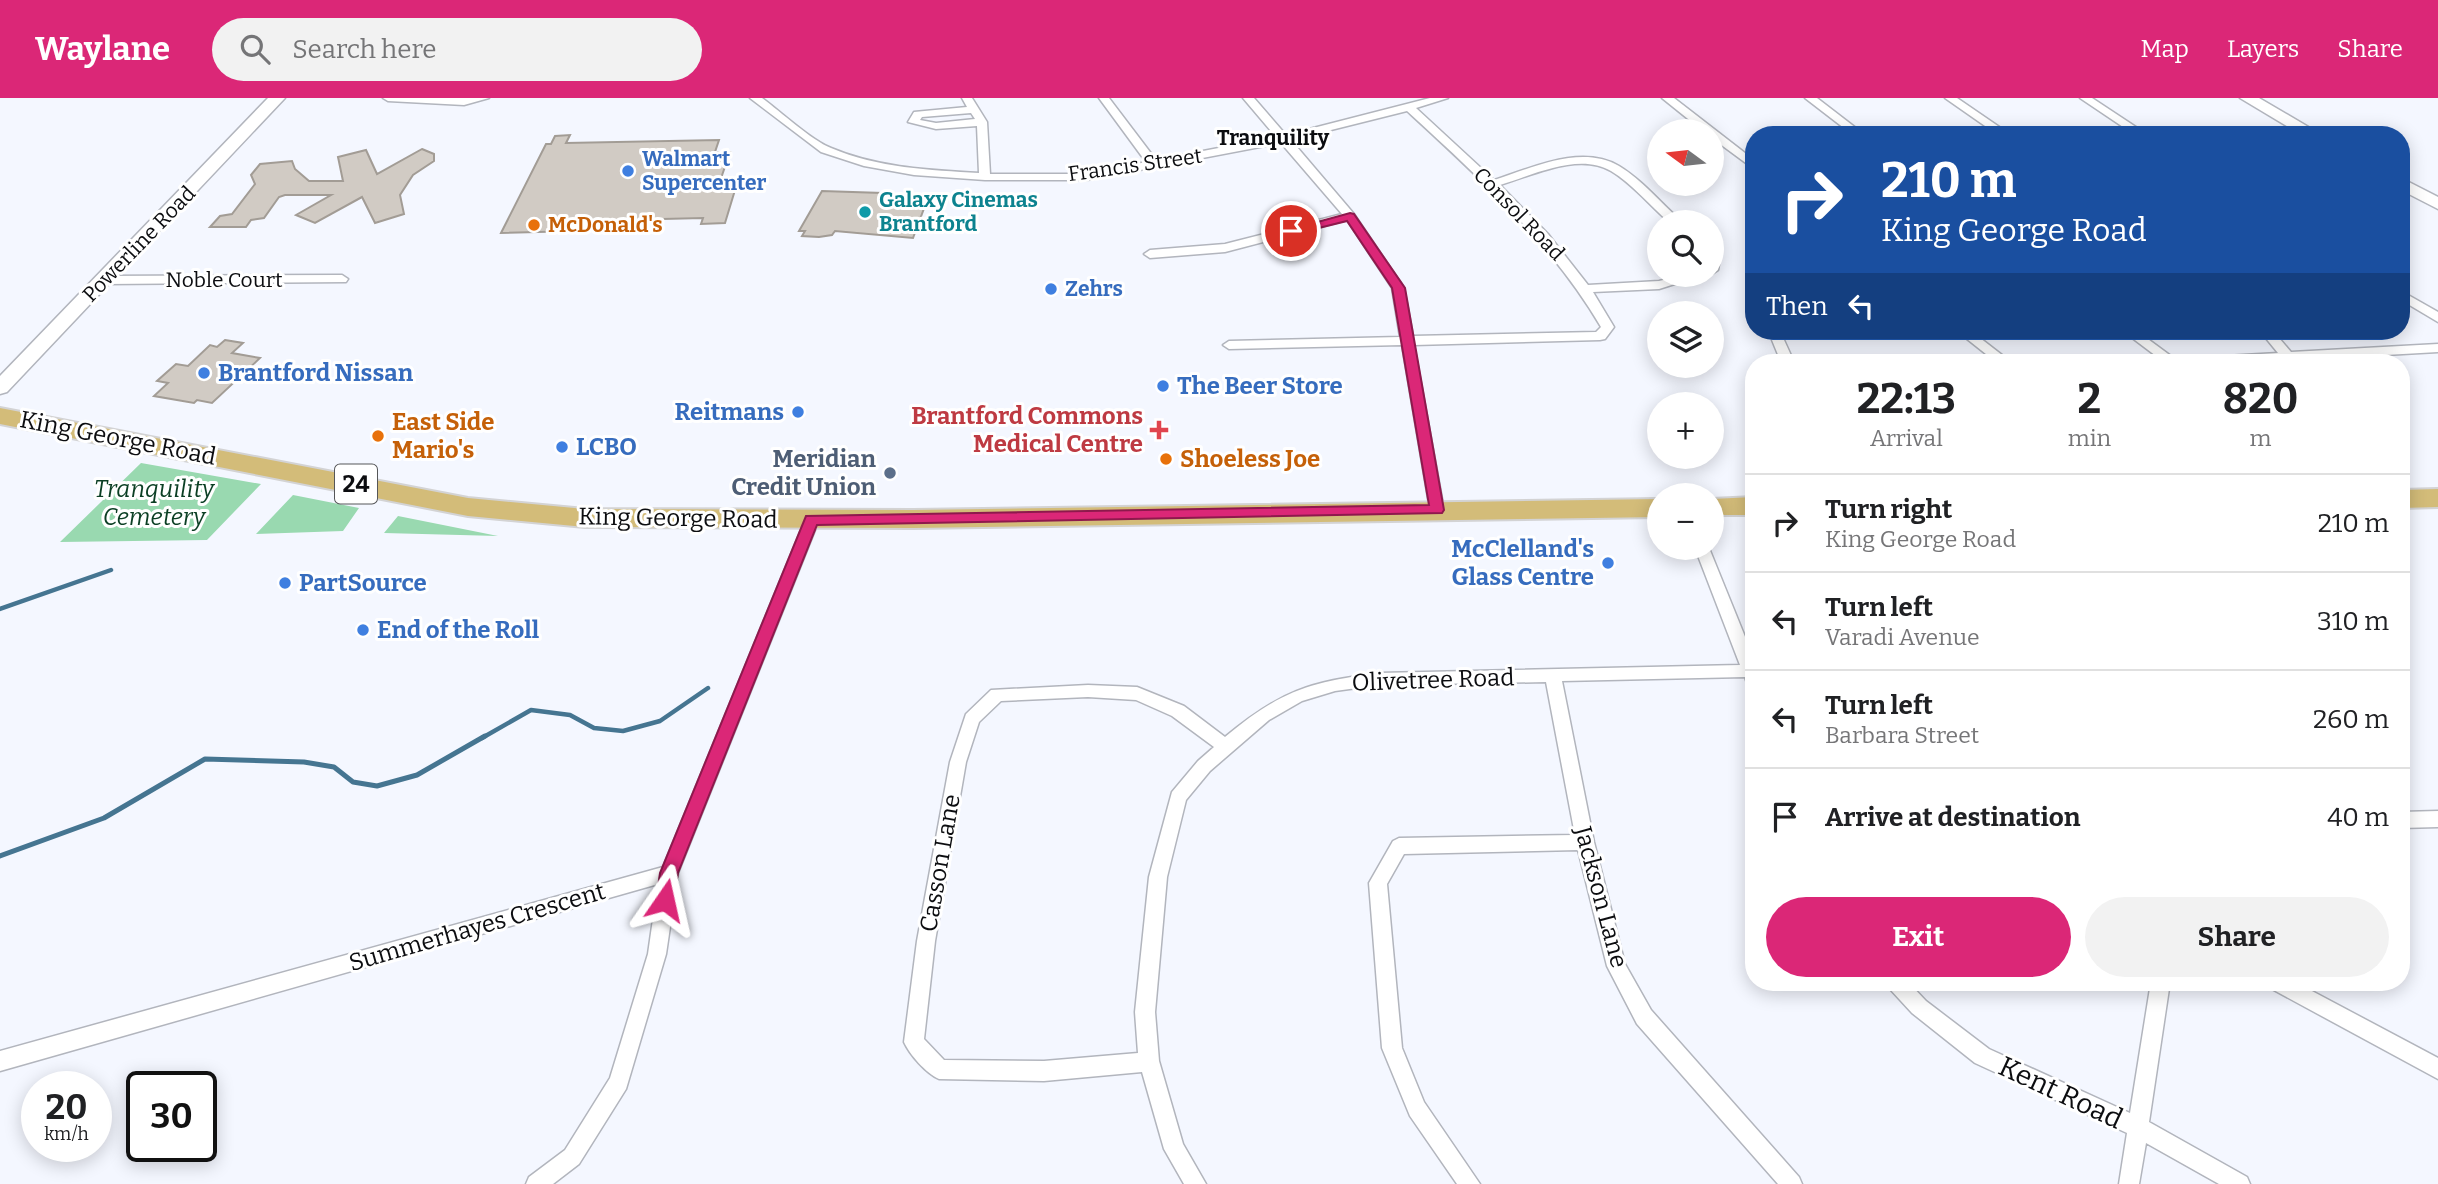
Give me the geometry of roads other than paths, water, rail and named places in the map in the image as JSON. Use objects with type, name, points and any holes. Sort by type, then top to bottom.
[{"type":"main road","name":"Powerline Road","points":[[0,388],[106,280],[276,98]]},
{"type":"main road","points":[[2248,98],[2298,126]]},
{"type":"main road","points":[[2410,188],[2438,204]]},
{"type":"main road","name":"King George Road","points":[[0,416],[481,508],[585,518],[812,520],[1647,508]]},
{"type":"main road","points":[[2410,498],[2438,498]]},
{"type":"main road","points":[[1724,507],[1745,506]]},
{"type":"street","points":[[388,98],[464,102],[484,98]]},
{"type":"street","name":"Francis Street","points":[[755,98],[825,150],[864,163],[914,172],[985,177],[1087,177],[1154,166],[1283,139],[1443,98]]},
{"type":"street","points":[[967,98],[982,122],[985,177]]},
{"type":"street","points":[[1104,98],[1154,166]]},
{"type":"street","points":[[1248,98],[1350,216],[1398,288],[1437,510]]},
{"type":"street","points":[[1667,98],[1694,119]]},
{"type":"street","points":[[1810,98],[1848,126]]},
{"type":"street","points":[[1950,98],[1992,126]]},
{"type":"street","points":[[2085,98],[2129,126]]},
{"type":"street","name":"Consol Road","points":[[1409,107],[1493,184],[1575,272],[1608,327],[1600,336],[1409,342]]},
{"type":"street","points":[[974,110],[929,111],[918,114],[913,122],[936,126],[982,122]]},
{"type":"street","points":[[1724,143],[1745,159]]},
{"type":"street","points":[[1493,184],[1574,160],[1595,159],[1615,168],[1662,210]]},
{"type":"street","points":[[1150,254],[1226,248],[1350,216]]},
{"type":"street","name":"Noble Court","points":[[106,280],[342,279]]},
{"type":"street","points":[[1586,289],[1647,286]]},
{"type":"street","points":[[2410,301],[2438,318]]},
{"type":"street","points":[[1975,340],[1993,354]]},
{"type":"street","points":[[2141,340],[2161,354]]},
{"type":"street","points":[[2274,340],[2286,354]]},
{"type":"street","points":[[1778,341],[1784,354]]},
{"type":"street","points":[[1229,345],[1409,342]]},
{"type":"street","points":[[2364,354],[2438,348]]},
{"type":"street","points":[[536,1184],[572,1157],[619,1082],[657,954],[669,873],[812,520]]},
{"type":"street","points":[[1707,560],[1745,658]]},
{"type":"street","name":"Jackson Lane","points":[[1553,676],[1585,842],[1616,966],[1644,1017],[1793,1184]]},
{"type":"street","name":"Olivetree Road","points":[[1196,1184],[1174,1149],[1149,1062],[1145,1012],[1158,877],[1178,797],[1204,766],[1263,715],[1297,696],[1335,685],[1378,679],[1745,676]]},
{"type":"street","name":"Casson Lane","points":[[1149,1062],[1104,1069],[994,1073],[939,1069],[914,1042],[936,879],[958,762],[972,719],[998,695],[1039,691],[1138,694],[1178,711],[1227,748]]},
{"type":"street","points":[[2410,820],[2438,819]]},
{"type":"street","points":[[1470,1184],[1417,1109],[1392,1048],[1378,883],[1399,846],[1585,842]]},
{"type":"street","name":"Summerhayes Crescent","points":[[0,1061],[669,873]]},
{"type":"street","name":"Kent Road","points":[[1904,991],[1919,1007],[1982,1056],[2137,1127],[2241,1184]]},
{"type":"street","points":[[2129,1184],[2160,991]]},
{"type":"street","points":[[2294,991],[2438,1069]]},
{"type":"waterway","points":[[0,609],[111,570]]},
{"type":"waterway","points":[[482,738],[531,710],[570,715],[594,728],[623,731],[660,721],[708,688]]},
{"type":"waterway","points":[[0,856],[104,818],[205,759],[304,762],[334,767],[353,782],[377,786],[417,775],[485,736]]},
{"type":"place","name":"Walmart Supercenter","points":[[628,171]]},
{"type":"place","name":"Galaxy Cinemas Brantford","points":[[865,212]]},
{"type":"place","name":"McDonald's","points":[[534,225]]},
{"type":"place","name":"Zehrs","points":[[1051,289]]},
{"type":"place","name":"Brantford Nissan","points":[[204,373]]},
{"type":"place","name":"The Beer Store","points":[[1163,386]]},
{"type":"place","name":"Reitmans","points":[[798,412]]},
{"type":"place","name":"Brantford Commons Medical Centre","points":[[1159,430]]},
{"type":"place","name":"East Side Mario's","points":[[378,436]]},
{"type":"place","name":"LCBO","points":[[562,447]]},
{"type":"place","name":"Shoeless Joe","points":[[1166,459]]},
{"type":"place","name":"Meridian Credit Union","points":[[890,473]]},
{"type":"place","name":"McClelland's Glass Centre","points":[[1608,563]]},
{"type":"place","name":"PartSource","points":[[285,583]]},
{"type":"place","name":"End of the Roll","points":[[363,630]]},
{"type":"district","name":"Tranquility","points":[[1273,138]]},
{"type":"park label","name":"Tranquility Cemetery","points":[[154,503]]}]
